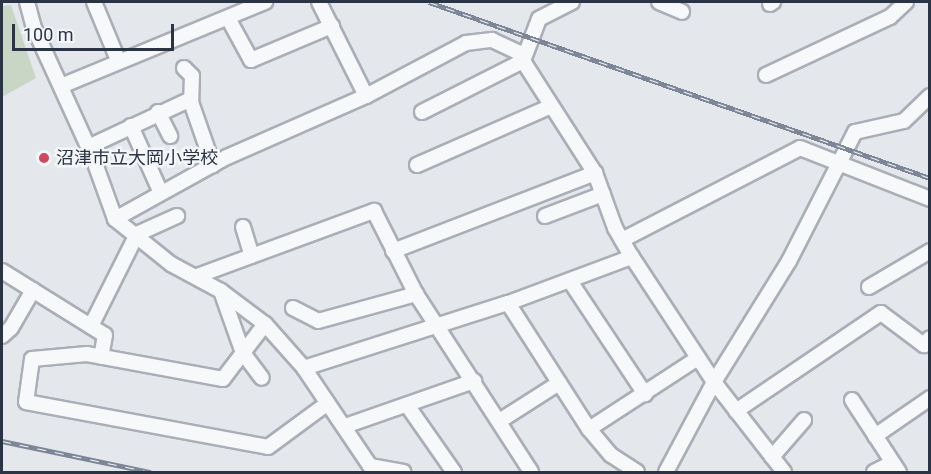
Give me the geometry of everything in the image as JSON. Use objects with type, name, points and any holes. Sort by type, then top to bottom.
[{"type":"street","points":[[27,2],[34,28],[88,147],[115,219],[137,234],[171,264],[221,291],[265,324],[304,368],[370,466],[403,472]]},
{"type":"street","points":[[94,2],[118,60]]},
{"type":"street","points":[[61,86],[118,60],[265,2]]},
{"type":"street","points":[[319,2],[366,96]]},
{"type":"street","points":[[422,112],[523,58],[539,19],[572,2]]},
{"type":"street","points":[[659,2],[682,12]]},
{"type":"street","points":[[766,75],[890,17],[906,2]]},
{"type":"street","points":[[228,18],[252,60],[332,26]]},
{"type":"street","points":[[115,219],[213,165],[366,96],[480,39],[523,58],[549,107],[595,173],[622,240],[632,257],[714,382],[784,472]]},
{"type":"street","points":[[184,68],[192,76],[191,99],[213,165]]},
{"type":"street","points":[[666,472],[714,382],[789,261],[855,132],[904,121],[930,96]]},
{"type":"street","points":[[88,147],[158,112],[191,99]]},
{"type":"street","points":[[417,165],[549,107]]},
{"type":"street","points":[[158,112],[170,136]]},
{"type":"street","points":[[130,126],[161,193]]},
{"type":"street","points":[[622,240],[800,148],[930,199]]},
{"type":"street","points":[[393,251],[595,173]]},
{"type":"street","points":[[545,216],[603,194]]},
{"type":"street","points":[[197,276],[374,211],[416,294],[501,420],[531,472]]},
{"type":"street","points":[[91,326],[137,234],[177,216]]},
{"type":"street","points":[[243,227],[252,256]]},
{"type":"street","points":[[869,287],[930,251]]},
{"type":"street","points":[[304,368],[508,303],[632,257]]},
{"type":"street","points":[[2,271],[105,335],[101,357]]},
{"type":"street","points":[[570,281],[645,394]]},
{"type":"street","points":[[2,336],[11,328],[33,290]]},
{"type":"street","points":[[221,291],[243,353],[262,378]]},
{"type":"street","points":[[293,308],[318,321],[416,294]]},
{"type":"street","points":[[508,303],[589,429],[612,455],[637,472]]},
{"type":"street","points":[[736,411],[881,313],[924,345],[930,338]]},
{"type":"street","points":[[265,324],[223,379],[87,354],[32,359],[26,402],[268,447],[328,402]]},
{"type":"street","points":[[589,429],[698,358]]},
{"type":"street","points":[[345,426],[474,381]]},
{"type":"street","points":[[501,420],[559,383]]},
{"type":"street","points":[[875,436],[930,398]]},
{"type":"street","points":[[852,400],[895,468],[874,472]]},
{"type":"street","points":[[407,405],[453,472]]},
{"type":"street","points":[[772,457],[804,420]]},
{"type":"green space","points":[[11,5],[36,78],[2,97],[2,6]]},
{"type":"railway","points":[[429,2],[930,178]]},
{"type":"railway","points":[[2,441],[151,472]]},
{"type":"place","name":"沼津市立大岡小学校","points":[[44,158]]}]
